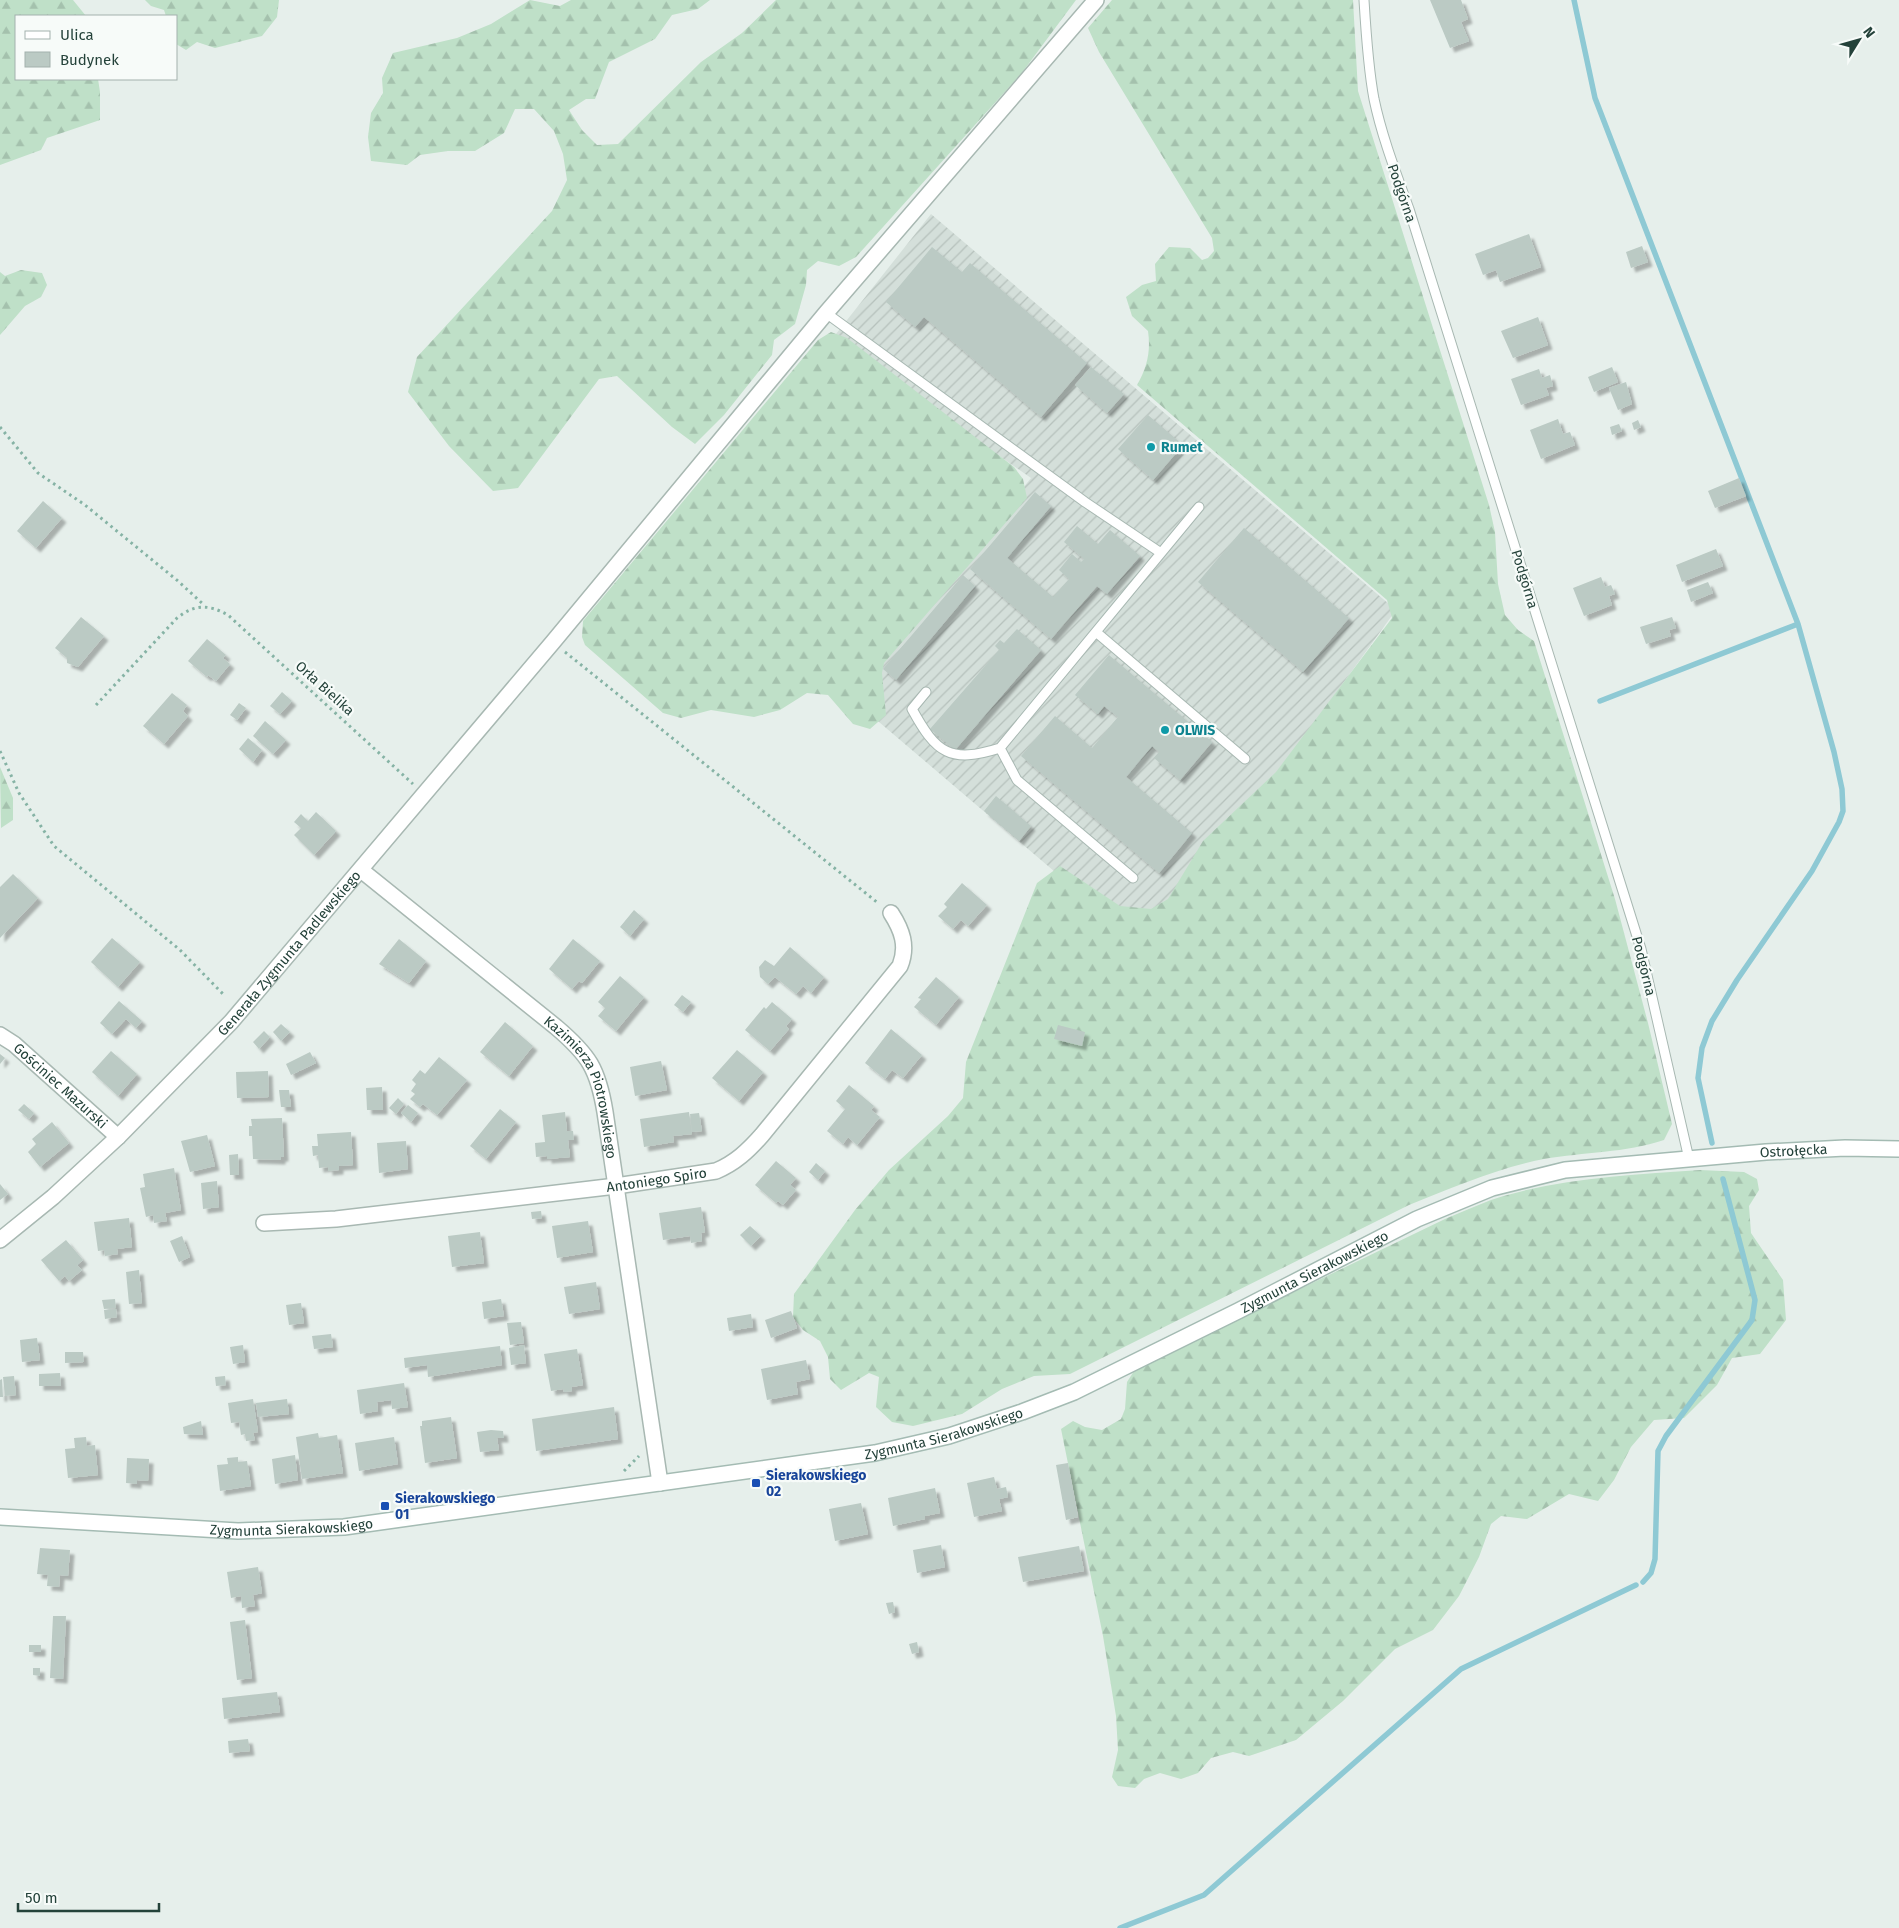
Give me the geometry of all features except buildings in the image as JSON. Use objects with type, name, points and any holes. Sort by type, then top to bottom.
[{"type":"street","name":"Generała Zygmunta Padlewskiego","points":[[0,1240],[53,1197],[118,1137],[231,1022],[553,642],[826,313],[1091,3]]},
{"type":"street","name":"Kazimierza Piotrowskiego","points":[[361,870],[556,1027],[586,1056],[594,1069],[602,1093],[660,1483]]},
{"type":"street","name":"Antoniego Spiro","points":[[264,1223],[336,1220],[616,1186],[716,1171],[730,1165],[749,1150],[900,966],[904,955],[904,940],[900,927],[891,913]]},
{"type":"street","name":"Gościniec Mazurski","points":[[0,1035],[14,1044],[118,1137]]},
{"type":"street","name":"Ostrołęcka","points":[[1689,1159],[1766,1152],[1845,1148],[1899,1149]]},
{"type":"street","name":"Zygmunta Sierakowskiego","points":[[0,1517],[190,1528],[294,1530],[344,1527],[875,1453],[950,1436],[1074,1392],[1456,1201],[1492,1188],[1545,1173],[1689,1159]]},
{"type":"lane","name":"Podgórna","points":[[1364,0],[1374,99],[1390,157],[1409,209],[1641,949],[1689,1159]]},
{"type":"lane","points":[[826,313],[1086,502],[1161,553]]},
{"type":"lane","points":[[926,692],[912,709],[924,730],[949,754],[963,756],[1000,748],[1199,507]]},
{"type":"lane","points":[[1096,632],[1245,759]]},
{"type":"lane","points":[[1000,748],[1018,780],[1133,878]]},
{"type":"path","name":"Orła Bielika","points":[[0,427],[38,472],[85,505],[178,581],[205,606],[228,615],[425,794]]},
{"type":"path","points":[[96,705],[177,618],[189,609],[205,606]]},
{"type":"path","points":[[553,642],[891,913]]},
{"type":"path","points":[[0,750],[19,793],[54,846],[180,950],[224,995]]},
{"type":"path","points":[[620,1475],[639,1456]]},
{"type":"shaded area","name":"Rumet","points":[[931,214],[1396,610],[1149,952],[852,699],[1031,478],[832,339]]},
{"type":"green space","points":[[0,0],[73,0],[85,15],[15,15],[15,80],[98,80],[100,120],[47,138],[41,150],[0,165]]},
{"type":"green space","points":[[145,0],[279,0],[277,17],[262,36],[215,48],[197,42],[186,50],[178,45],[178,15],[166,15],[164,10],[151,6]]},
{"type":"green space","points":[[530,0],[560,6],[571,0],[710,0],[698,9],[672,15],[655,39],[609,62],[595,99],[586,99],[569,110],[582,130],[597,145],[618,144],[701,62],[742,33],[776,0],[1076,0],[1021,74],[856,257],[839,266],[818,261],[807,270],[806,285],[795,324],[774,340],[772,355],[724,415],[695,444],[672,427],[617,376],[599,379],[518,488],[493,491],[449,446],[408,392],[417,357],[552,211],[567,180],[563,154],[554,131],[534,109],[515,109],[504,133],[475,151],[448,151],[420,155],[407,165],[371,161],[368,137],[371,113],[383,93],[382,78],[393,53],[457,38],[491,24]]},
{"type":"green space","points":[[1112,0],[1353,0],[1358,91],[1489,505],[1495,532],[1498,584],[1505,615],[1518,630],[1534,641],[1615,899],[1648,1023],[1672,1124],[1664,1140],[1634,1147],[1527,1163],[1492,1173],[1409,1205],[1070,1374],[1034,1376],[1002,1389],[962,1414],[913,1426],[892,1422],[876,1407],[879,1377],[869,1373],[841,1390],[830,1379],[828,1357],[820,1341],[803,1330],[793,1317],[794,1294],[855,1210],[889,1170],[948,1116],[963,1098],[966,1062],[1037,883],[1060,866],[1120,906],[1151,909],[1168,899],[1203,841],[1276,772],[1392,618],[1387,600],[1137,385],[1147,359],[1148,331],[1132,316],[1126,297],[1142,285],[1156,281],[1155,264],[1169,247],[1190,248],[1202,260],[1208,258],[1214,251],[1212,238],[1099,52],[1088,28]]},
{"type":"green space","points":[[21,270],[42,273],[47,285],[41,297],[25,306],[0,335],[0,272],[5,276]]},
{"type":"green space","points":[[831,332],[847,338],[1014,467],[1023,479],[1027,498],[884,663],[882,673],[886,715],[870,729],[853,724],[828,695],[807,693],[780,710],[754,717],[711,710],[681,718],[663,713],[585,645],[582,637],[583,621],[818,340]]},
{"type":"green space","points":[[0,767],[13,798],[13,820],[1,828]]},
{"type":"green space","points":[[1700,1170],[1744,1172],[1757,1179],[1759,1190],[1749,1206],[1751,1233],[1783,1280],[1786,1320],[1760,1354],[1732,1358],[1717,1385],[1684,1418],[1654,1420],[1631,1447],[1614,1480],[1598,1501],[1569,1494],[1527,1519],[1501,1516],[1491,1524],[1479,1557],[1459,1596],[1433,1630],[1395,1649],[1343,1701],[1296,1740],[1249,1756],[1233,1752],[1211,1758],[1198,1773],[1181,1779],[1160,1773],[1144,1779],[1135,1788],[1118,1786],[1112,1777],[1118,1750],[1116,1716],[1103,1636],[1061,1429],[1073,1421],[1085,1427],[1102,1430],[1121,1419],[1125,1409],[1127,1382],[1136,1368],[1445,1219],[1491,1200],[1568,1182]]},
{"type":"waterway","points":[[1574,0],[1595,98],[1798,624],[1834,752],[1842,789],[1843,811],[1839,822],[1812,871],[1737,980],[1712,1021],[1702,1048],[1698,1078],[1712,1143]]},
{"type":"waterway","points":[[1600,701],[1798,624]]},
{"type":"waterway","points":[[1643,1582],[1651,1573],[1655,1559],[1658,1451],[1666,1436],[1752,1320],[1755,1300],[1723,1179]]},
{"type":"waterway","points":[[1120,1928],[1204,1895],[1461,1669],[1636,1585]]},
{"type":"place","name":"Rumet","points":[[1151,447]]},
{"type":"place","name":"OLWIS","points":[[1165,730]]},
{"type":"place","name":"Sierakowskiego 02","points":[[756,1483]]},
{"type":"place","name":"Sierakowskiego 01","points":[[385,1506]]}]
